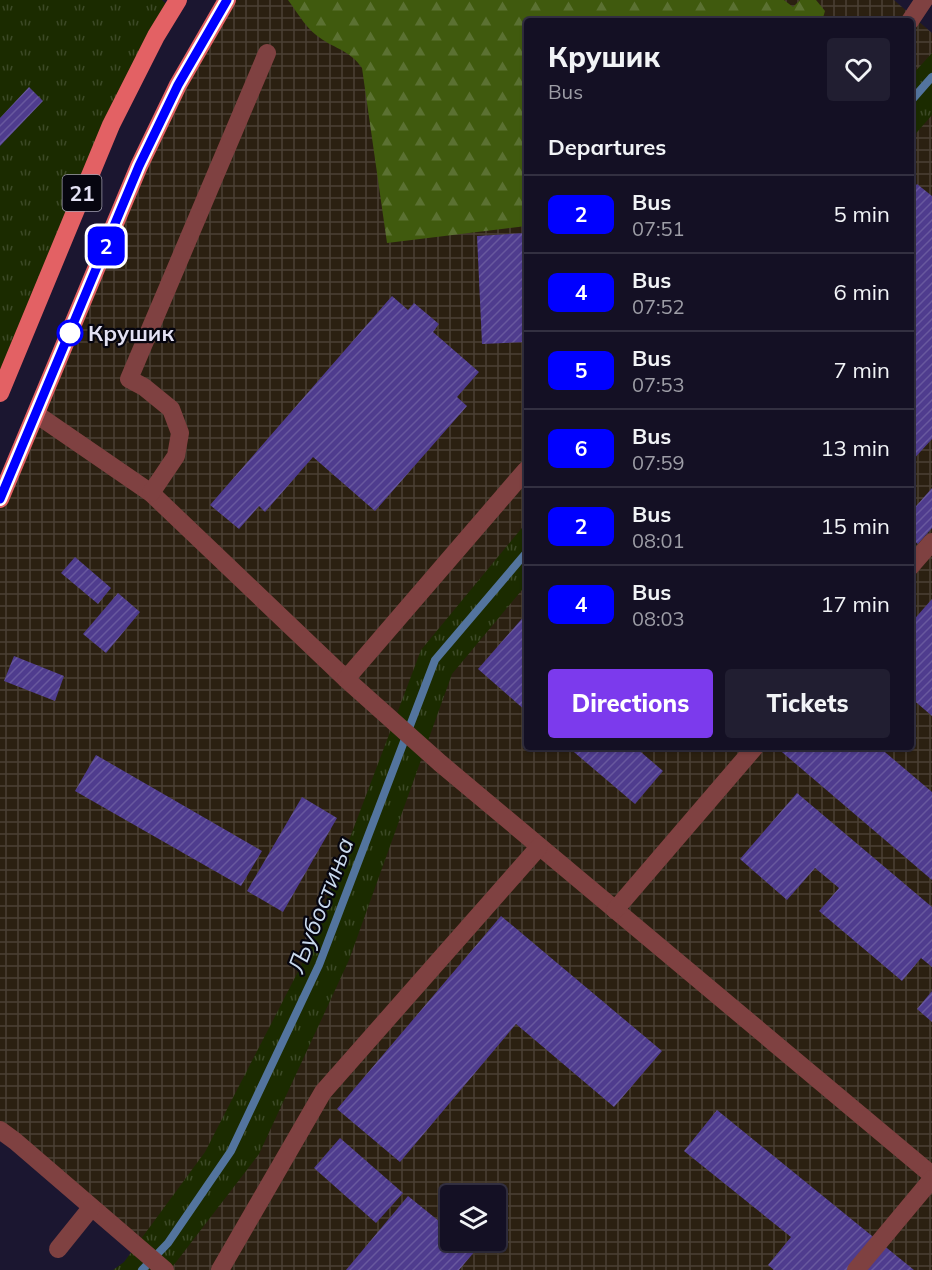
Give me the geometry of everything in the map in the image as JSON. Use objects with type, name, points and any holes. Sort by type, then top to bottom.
[{"type":"main road","name":"21","points":[[0,499],[139,166],[178,85],[227,0]]},
{"type":"main road","name":"21","points":[[0,393],[111,125],[171,3]]},
{"type":"lane","points":[[912,18],[924,0]]},
{"type":"lane","points":[[151,493],[176,456],[180,434],[171,409],[144,387],[129,379],[267,53]]},
{"type":"lane","points":[[36,414],[151,493],[346,679],[440,763],[932,1177],[856,1270]]},
{"type":"lane","points":[[346,679],[524,472]]},
{"type":"lane","points":[[914,562],[932,542]]},
{"type":"lane","points":[[615,910],[752,750]]},
{"type":"lane","points":[[220,1270],[323,1092],[539,847]]},
{"type":"lane","points":[[0,1130],[165,1270]]},
{"type":"lane","points":[[58,1249],[91,1208]]},
{"type":"shaded area","points":[[227,0],[894,0],[932,33],[932,1270],[142,1270],[130,1241],[0,1130],[0,499],[139,166]]},
{"type":"green space","points":[[0,0],[162,0],[172,10],[0,395]]},
{"type":"green space","points":[[288,0],[784,0],[793,7],[800,0],[816,0],[825,11],[823,18],[524,18],[524,226],[387,243],[362,68],[349,55],[312,32]]},
{"type":"green space","points":[[932,53],[932,115],[914,136],[914,73]]},
{"type":"green space","points":[[524,525],[524,587],[452,674],[349,960],[259,1154],[170,1270],[113,1270],[124,1262],[205,1152],[303,962],[421,650]]},
{"type":"building","points":[[29,87],[43,101],[0,146],[0,118]]},
{"type":"building","points":[[917,184],[932,196],[932,439],[914,459],[914,187]]},
{"type":"building","points":[[524,233],[524,342],[482,344],[477,236]]},
{"type":"building","points":[[392,296],[408,310],[414,303],[439,324],[433,332],[479,372],[457,397],[467,406],[375,511],[313,457],[265,512],[259,506],[239,529],[210,505]]},
{"type":"building","points":[[932,488],[932,528],[918,544],[914,541],[914,508]]},
{"type":"building","points":[[75,557],[111,588],[98,604],[61,573]]},
{"type":"building","points":[[118,593],[140,612],[106,653],[83,634]]},
{"type":"building","points":[[932,599],[932,716],[914,700],[914,619]]},
{"type":"building","points":[[524,616],[524,709],[478,669]]},
{"type":"building","points":[[14,656],[64,676],[55,701],[4,681]]},
{"type":"building","points":[[572,750],[638,750],[663,771],[635,804]]},
{"type":"building","points":[[780,750],[883,750],[932,792],[932,880]]},
{"type":"building","points":[[96,755],[262,851],[241,886],[75,791]]},
{"type":"building","points":[[797,793],[932,907],[932,967],[921,958],[902,981],[819,911],[839,888],[815,868],[787,900],[740,859]]},
{"type":"building","points":[[302,797],[337,818],[283,912],[247,891]]},
{"type":"building","points":[[501,916],[662,1051],[614,1107],[516,1024],[400,1162],[337,1109]]},
{"type":"building","points":[[932,991],[932,1022],[917,1009]]},
{"type":"building","points":[[717,1110],[914,1270],[774,1270],[768,1265],[791,1237],[684,1151]]},
{"type":"building","points":[[340,1138],[403,1193],[376,1223],[314,1168]]},
{"type":"building","points":[[408,1196],[440,1222],[440,1251],[475,1251],[459,1270],[346,1270]]},
{"type":"waterway","name":"Љубостиња","points":[[914,97],[932,77]]},
{"type":"waterway","name":"Љубостиња","points":[[142,1270],[168,1243],[231,1151],[319,965],[435,660],[524,555]]},
{"type":"bus line","name":"2","points":[[0,499],[139,166],[178,85],[227,0]]},
{"type":"place","name":"Крушик","points":[[70,333]]}]
